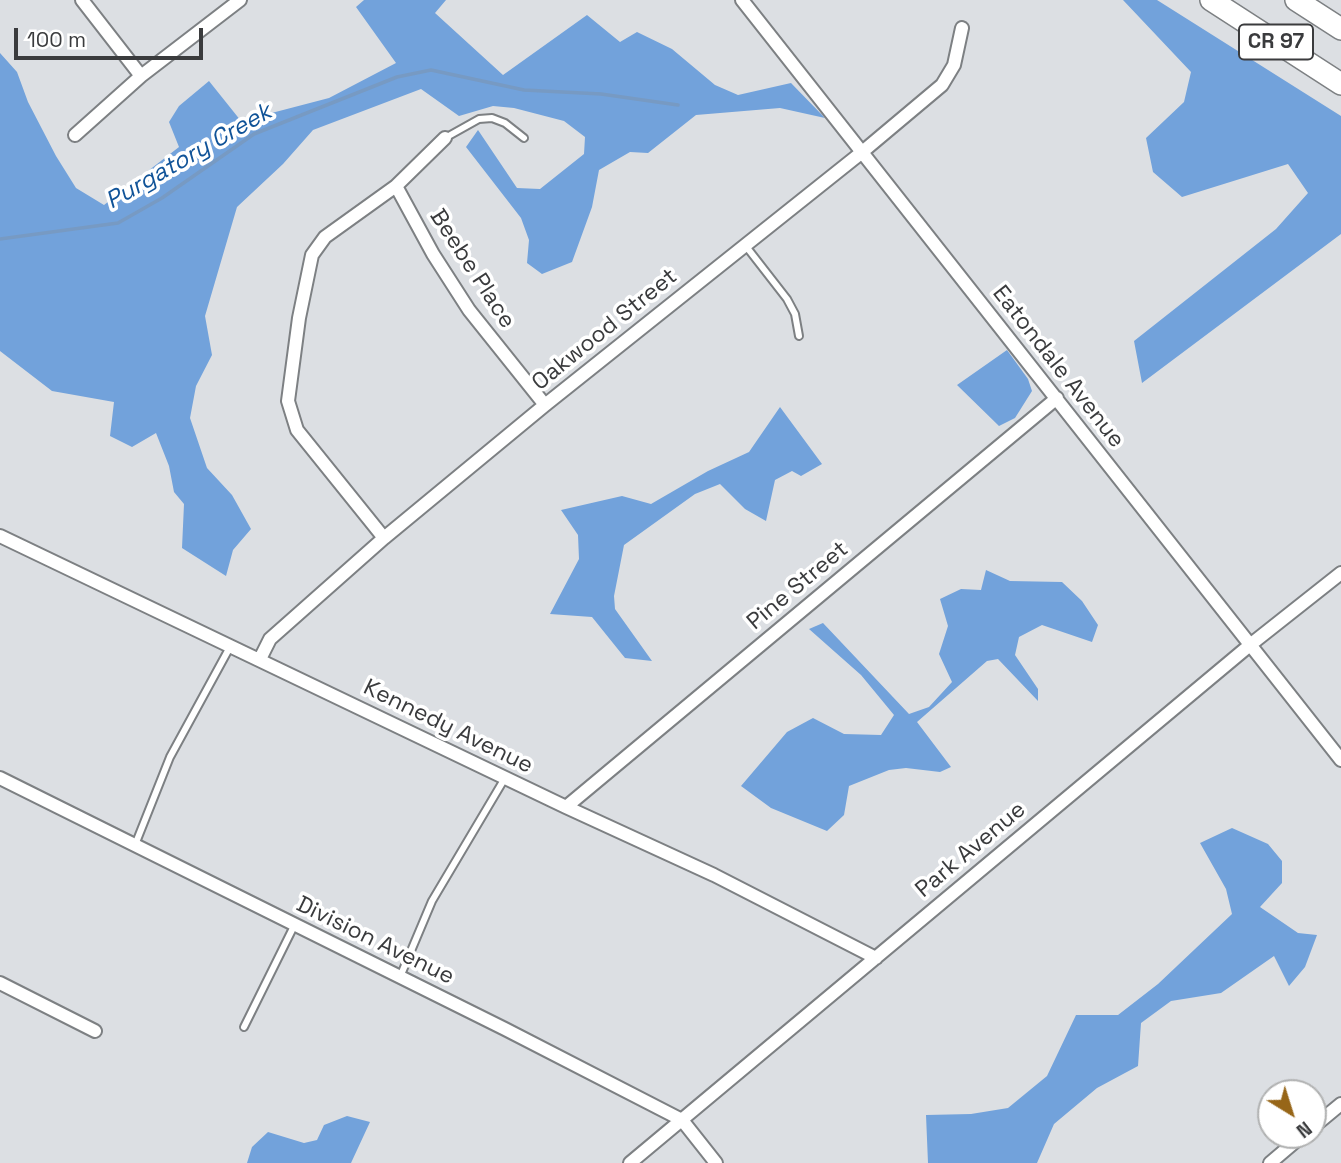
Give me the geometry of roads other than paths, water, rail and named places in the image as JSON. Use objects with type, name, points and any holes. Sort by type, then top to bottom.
[{"type":"highway","name":"CR 97","points":[[1211,0],[1341,84]]},
{"type":"highway","name":"CR 97","points":[[1296,0],[1341,29]]},
{"type":"street","points":[[82,0],[141,76]]},
{"type":"street","points":[[75,135],[141,76],[240,0]]},
{"type":"street","name":"Eatondale Avenue","points":[[742,0],[1341,760]]},
{"type":"street","name":"Oakwood Street","points":[[260,659],[270,639],[384,538],[942,85],[954,65],[962,28]]},
{"type":"street","points":[[384,538],[298,430],[288,401],[299,318],[312,255],[325,237],[396,186],[446,138]]},
{"type":"street","name":"Beebe Place","points":[[396,186],[433,254],[469,310],[545,405]]},
{"type":"street","name":"Pine Street","points":[[566,807],[1057,398]]},
{"type":"street","name":"Kennedy Avenue","points":[[0,536],[714,875],[876,958]]},
{"type":"street","name":"Park Avenue","points":[[630,1163],[1250,645],[1341,573]]},
{"type":"street","name":"Division Avenue","points":[[0,778],[682,1120],[716,1163]]},
{"type":"street","points":[[0,983],[95,1031]]},
{"type":"street","points":[[1327,1116],[1341,1104]]},
{"type":"street","points":[[1270,1163],[1286,1149]]},
{"type":"lane","points":[[446,138],[479,119],[492,118],[505,123],[524,138]]},
{"type":"lane","points":[[745,245],[787,299],[795,314],[799,336]]},
{"type":"lane","points":[[135,845],[170,757],[231,645]]},
{"type":"lane","points":[[400,977],[432,901],[505,778]]},
{"type":"lane","points":[[244,1027],[295,924]]},
{"type":"waterway","name":"Purgatory Creek","points":[[0,239],[118,223],[162,198],[254,134],[397,77],[431,70],[524,90],[601,94],[678,105]]}]
